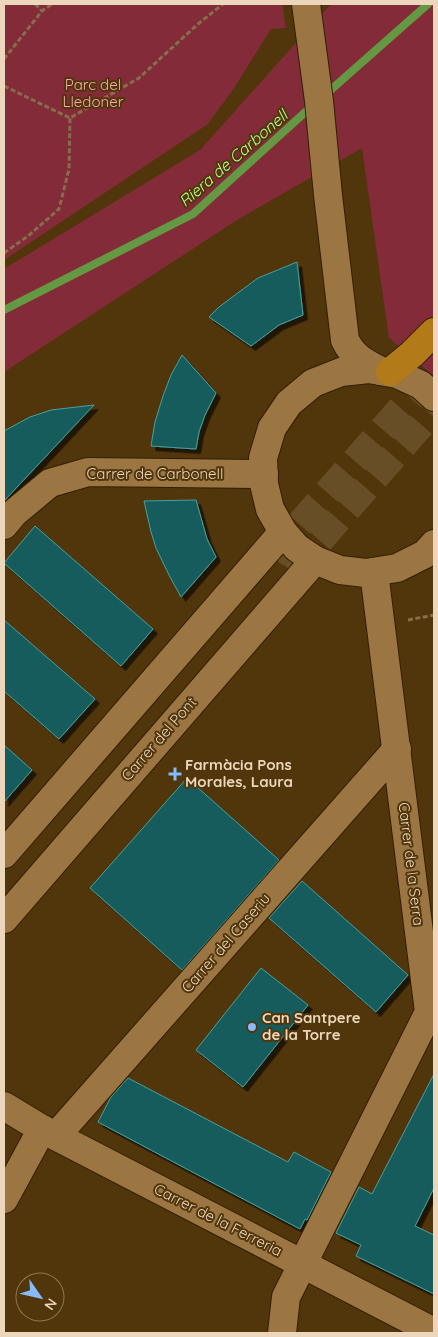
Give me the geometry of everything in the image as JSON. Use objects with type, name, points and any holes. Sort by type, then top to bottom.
[{"type":"highway","points":[[385,372],[412,354],[434,332]]},
{"type":"street","points":[[306,4],[314,60],[344,342],[342,353],[332,370],[289,403],[272,428],[264,458],[264,484],[270,509],[283,532],[297,548],[315,560],[340,570],[366,573],[397,568],[431,549]]},
{"type":"street","points":[[343,329],[349,349],[357,358],[385,372]]},
{"type":"street","points":[[313,383],[341,372],[369,369],[397,374],[421,385],[434,397]]},
{"type":"street","name":"Carrer de Carbonell","points":[[4,525],[14,513],[50,483],[88,472],[264,474]]},
{"type":"street","points":[[4,854],[283,532]]},
{"type":"street","name":"Carrer del Pont","points":[[4,919],[315,560]]},
{"type":"street","name":"Carrer de la Serra","points":[[282,1333],[286,1298],[429,1012],[374,572]]},
{"type":"street","name":"Carrer del Caseriu","points":[[4,1199],[49,1132],[397,749]]},
{"type":"street","name":"Carrer de la Ferreria","points":[[4,1106],[49,1132],[434,1332]]},
{"type":"path","points":[[35,4],[42,11]]},
{"type":"path","points":[[4,58],[42,11],[52,4]]},
{"type":"path","points":[[70,118],[139,78],[198,24],[223,4]]},
{"type":"path","points":[[4,86],[70,118]]},
{"type":"path","points":[[4,253],[28,236],[59,209],[69,169],[70,118]]},
{"type":"green space","name":"Parc del Lledoner","points":[[4,4],[282,4],[286,28],[271,29],[234,88],[208,124],[4,260]]},
{"type":"green space","points":[[331,4],[434,4],[434,376],[389,338],[362,148],[237,220],[4,372],[4,269],[200,150]]},
{"type":"building","points":[[297,262],[303,315],[279,325],[251,346],[209,317],[219,307],[258,278]]},
{"type":"building","points":[[182,355],[216,393],[205,415],[196,449],[151,446],[155,422],[163,396],[171,375]]},
{"type":"building","points":[[94,405],[4,501],[4,431],[30,417],[51,410]]},
{"type":"building","points":[[196,500],[207,539],[216,557],[181,597],[156,548],[144,501]]},
{"type":"building","points":[[35,526],[153,629],[121,666],[4,563]]},
{"type":"building","points":[[4,620],[95,699],[59,739],[4,691]]},
{"type":"building","points":[[4,745],[32,770],[4,802]]},
{"type":"building","points":[[187,778],[279,860],[182,970],[90,888]]},
{"type":"building","points":[[302,881],[408,975],[376,1012],[269,918]]},
{"type":"building","name":"Can Santpere de la Torre","points":[[261,968],[308,1005],[243,1087],[196,1050]]},
{"type":"building","points":[[434,1074],[434,1188],[415,1226],[434,1235],[434,1294],[356,1256],[361,1245],[336,1233],[359,1187],[372,1194]]},
{"type":"building","points":[[128,1078],[288,1162],[294,1152],[331,1172],[307,1220],[305,1219],[300,1229],[98,1122],[111,1097]]},
{"type":"waterway","name":"Riera de Carbonell","points":[[325,95],[428,4]]},
{"type":"waterway","name":"Riera de Carbonell","points":[[4,310],[193,214],[312,106]]},
{"type":"tunnel","points":[[272,556],[434,371]]},
{"type":"tunnel","points":[[292,572],[434,410]]},
{"type":"place","name":"Farmàcia Pons Morales, Laura","points":[[175,774]]},
{"type":"place","name":"Can Santpere de la Torre","points":[[252,1027]]}]
